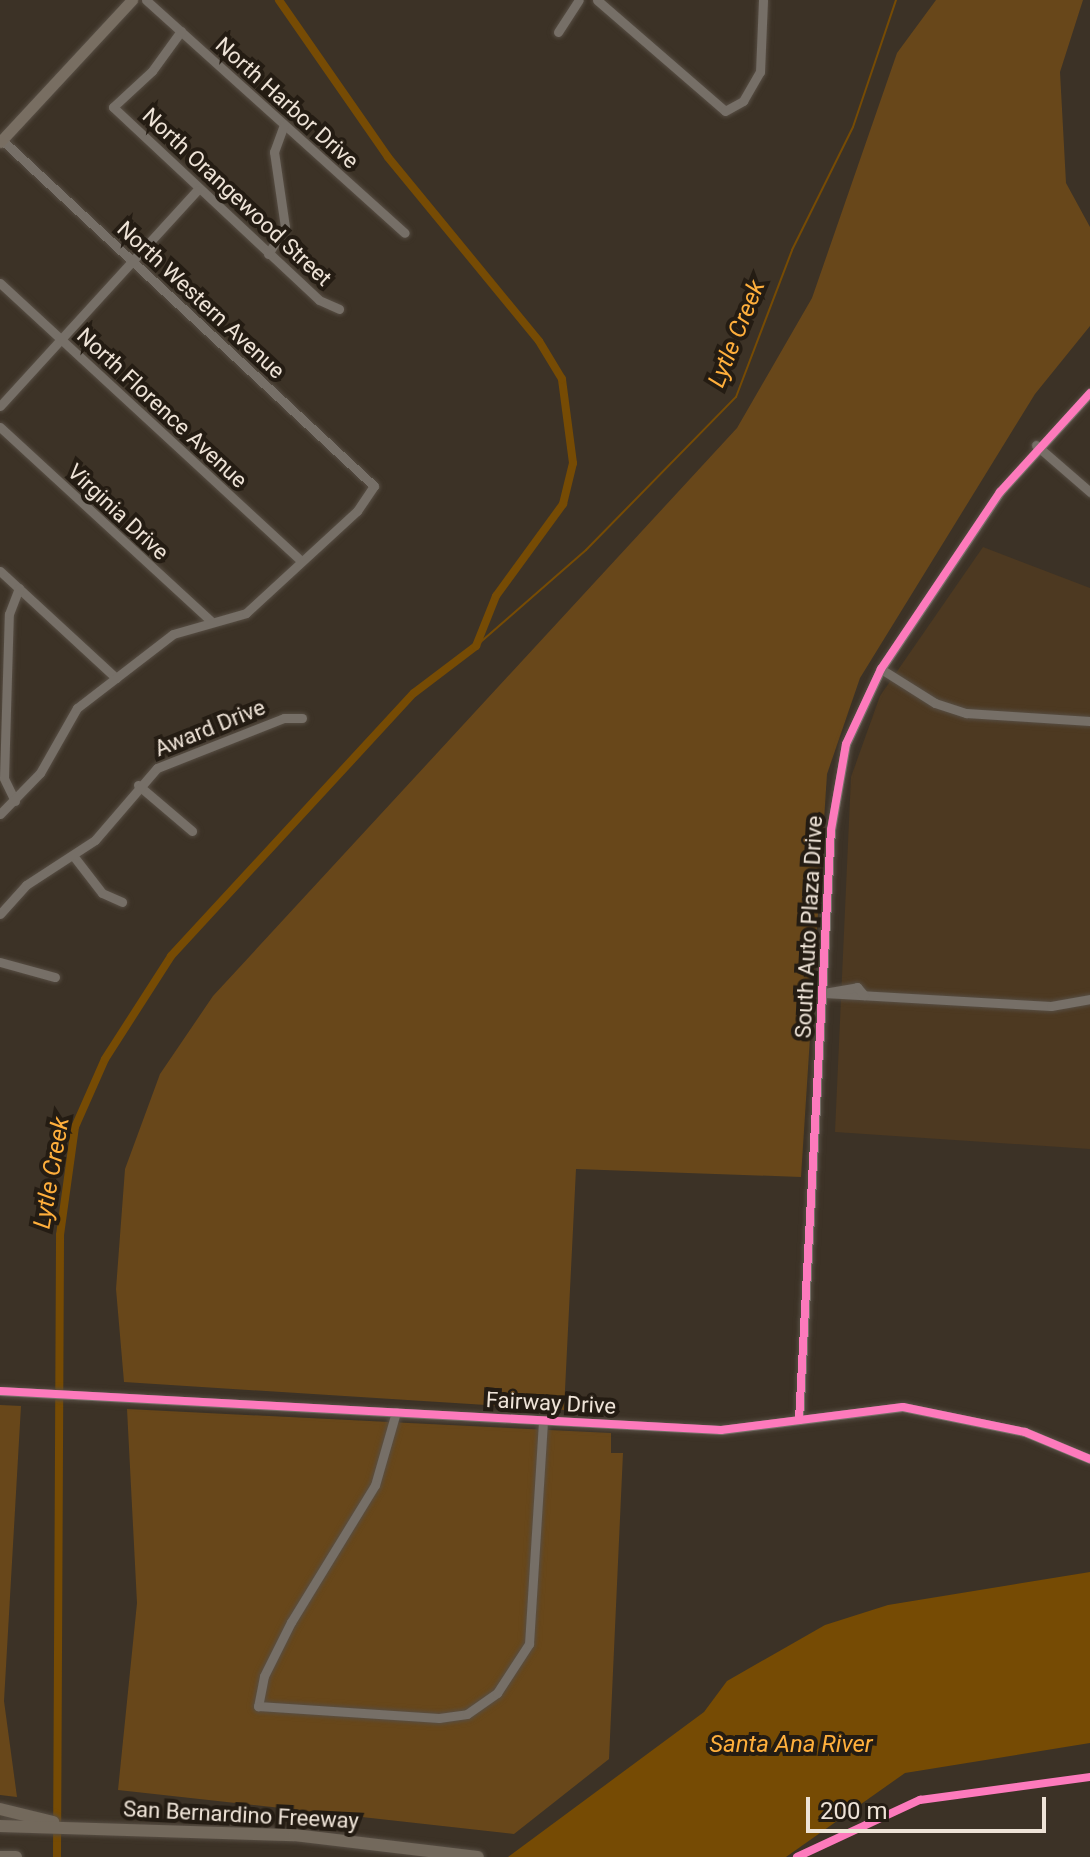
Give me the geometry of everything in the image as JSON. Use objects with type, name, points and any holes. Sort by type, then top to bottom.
[{"type":"highway","points":[[0,1809],[72,1827]]},
{"type":"highway","name":"San Bernardino Freeway","points":[[0,1826],[132,1828],[478,1857]]},
{"type":"highway","points":[[0,1857],[16,1857]]},
{"type":"main road","points":[[1,141],[129,1]]},
{"type":"street","name":"North Harbor Drive","points":[[146,0],[405,233]]},
{"type":"street","points":[[558,32],[579,0]]},
{"type":"street","points":[[597,0],[725,111],[736,108],[760,72],[763,0]]},
{"type":"street","name":"North Orangewood Street","points":[[181,31],[152,71],[113,107],[197,190],[268,254],[339,309]]},
{"type":"street","points":[[268,254],[285,227],[274,152],[284,125]]},
{"type":"street","name":"North Western Avenue","points":[[1,141],[374,486],[357,511],[299,559]]},
{"type":"street","points":[[0,406],[197,190]]},
{"type":"street","name":"North Florence Avenue","points":[[0,283],[299,559]]},
{"type":"street","name":"South Auto Plaza Drive","points":[[799,1420],[835,791],[846,744],[881,669],[1036,445],[1090,393]]},
{"type":"street","name":"Virginia Drive","points":[[0,427],[212,622]]},
{"type":"street","points":[[1036,445],[1090,492]]},
{"type":"street","points":[[0,814],[40,773],[70,715],[173,634],[246,613],[299,559]]},
{"type":"street","points":[[0,571],[116,678]]},
{"type":"street","points":[[15,801],[4,778],[9,614],[19,588]]},
{"type":"street","points":[[881,669],[954,710],[1090,721]]},
{"type":"street","name":"Award Drive","points":[[0,914],[26,885],[75,858],[138,785],[206,744],[302,718]]},
{"type":"street","points":[[138,785],[192,831]]},
{"type":"street","points":[[75,858],[102,893],[122,902]]},
{"type":"street","points":[[0,962],[55,977]]},
{"type":"street","points":[[824,993],[857,987],[864,995],[1051,1006],[1090,999]]},
{"type":"street","name":"Fairway Drive","points":[[0,1391],[721,1430],[870,1407],[926,1410],[1042,1437],[1090,1459]]},
{"type":"street","points":[[396,1412],[375,1485],[291,1622],[264,1676],[258,1706],[439,1718],[467,1714],[497,1693],[529,1644],[543,1420]]},
{"type":"shaded area","points":[[936,0],[1083,0],[1060,72],[1066,183],[1090,227],[1090,326],[1035,394],[860,678],[827,774],[801,1177],[576,1169],[564,1410],[124,1382],[116,1289],[125,1169],[160,1074],[213,996],[737,428],[812,298],[897,53]]},
{"type":"shaded area","points":[[983,547],[1090,588],[1090,1149],[835,1132],[851,777],[880,696]]},
{"type":"shaded area","points":[[0,1405],[21,1406],[4,1701],[17,1797],[0,1795]]},
{"type":"shaded area","points":[[127,1409],[611,1433],[611,1453],[623,1453],[609,1759],[514,1834],[118,1790],[137,1603]]},
{"type":"water","name":"Santa Ana River","points":[[1090,1572],[1090,1743],[905,1773],[786,1857],[508,1857],[704,1712],[727,1681],[825,1625],[888,1605]]},
{"type":"waterway","name":"Lytle Creek","points":[[57,1857],[60,1235],[75,1127],[105,1059],[171,956],[414,693],[476,646],[496,596],[563,504],[573,463],[562,379],[539,341],[388,157],[279,0]]},
{"type":"waterway","name":"Lytle Creek","points":[[476,646],[586,550],[736,397],[792,250],[853,127],[896,0]]},
{"type":"cycle path","points":[[799,1420],[831,830],[846,744],[881,669],[1000,492],[1090,393]]},
{"type":"cycle path","points":[[0,1391],[721,1430],[903,1407],[1025,1432],[1090,1459]]},
{"type":"cycle path","points":[[797,1857],[920,1800],[1090,1777]]}]
